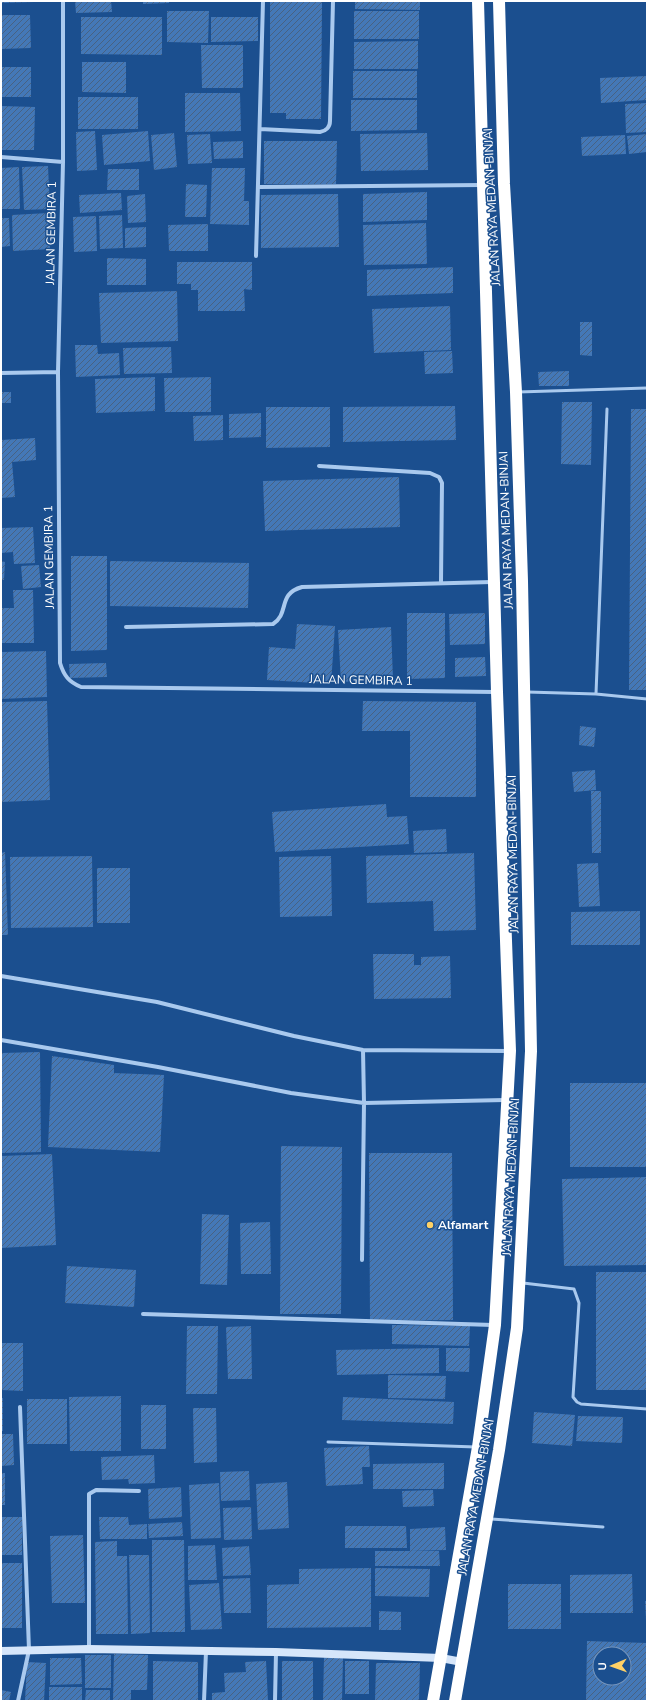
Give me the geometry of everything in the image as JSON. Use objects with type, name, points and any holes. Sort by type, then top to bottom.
[{"type":"highway","name":"JALAN RAYA MEDAN-BINJAI","points":[[433,1701],[478,1447],[496,1325],[510,1051],[497,692],[478,1]]},
{"type":"highway","name":"JALAN RAYA MEDAN-BINJAI","points":[[455,1701],[505,1412],[517,1328],[531,1051],[516,392],[504,184],[499,1]]},
{"type":"main road","points":[[1,1651],[90,1649],[276,1652],[441,1658],[462,1662]]},
{"type":"street","name":"JALAN GEMBIRA 1","points":[[64,1],[63,162],[58,372],[60,664],[63,673],[73,684],[81,687],[497,692]]},
{"type":"street","points":[[256,256],[263,1]]},
{"type":"street","points":[[260,129],[320,132],[324,131],[328,127],[330,121],[333,1]]},
{"type":"street","points":[[1,157],[63,162]]},
{"type":"street","points":[[258,187],[483,185]]},
{"type":"street","points":[[1,373],[58,372]]},
{"type":"street","points":[[319,466],[430,473],[439,477],[442,483],[441,582]]},
{"type":"street","points":[[126,627],[273,624],[281,617],[287,596],[291,591],[302,587],[441,582],[494,582]]},
{"type":"street","points":[[1,976],[157,1002],[294,1036],[363,1050],[510,1051]]},
{"type":"street","points":[[1,1040],[158,1067],[291,1094],[364,1103],[508,1100]]},
{"type":"street","points":[[362,1260],[364,1103],[363,1050]]},
{"type":"street","points":[[143,1314],[496,1325]]},
{"type":"street","points":[[18,1701],[29,1650],[20,1407]]},
{"type":"street","points":[[90,1649],[89,1494],[91,1491],[96,1490],[139,1491]]},
{"type":"street","points":[[204,1701],[206,1651]]},
{"type":"street","points":[[275,1701],[276,1652]]},
{"type":"lane","points":[[516,392],[647,388]]},
{"type":"lane","points":[[596,694],[607,409]]},
{"type":"lane","points":[[524,692],[596,694],[647,699]]},
{"type":"lane","points":[[519,1283],[574,1289],[579,1303],[573,1397],[577,1402],[581,1404],[647,1409]]},
{"type":"lane","points":[[328,1442],[478,1447]]},
{"type":"lane","points":[[487,1518],[603,1527]]},
{"type":"building","points":[[1,1],[34,1],[34,2],[1,3]]},
{"type":"building","points":[[75,1],[111,1],[112,12],[76,13]]},
{"type":"building","points":[[143,1],[169,1],[169,3],[143,4]]},
{"type":"building","points":[[270,1],[322,1],[321,119],[286,119],[286,113],[270,113]]},
{"type":"building","points":[[355,1],[420,1],[420,10],[355,9]]},
{"type":"building","points":[[167,11],[209,11],[208,43],[167,42]]},
{"type":"building","points":[[354,11],[419,11],[419,39],[354,39]]},
{"type":"building","points":[[1,15],[30,15],[31,48],[1,49]]},
{"type":"building","points":[[81,17],[162,17],[162,55],[81,54]]},
{"type":"building","points":[[211,17],[258,17],[258,41],[211,42]]},
{"type":"building","points":[[418,41],[418,69],[354,69],[354,42]]},
{"type":"building","points":[[201,45],[243,45],[243,88],[202,88]]},
{"type":"building","points":[[82,62],[126,62],[126,93],[82,92]]},
{"type":"building","points":[[1,67],[31,67],[31,97],[1,97]]},
{"type":"building","points":[[353,71],[417,71],[417,98],[353,98]]},
{"type":"building","points":[[647,76],[647,100],[601,103],[600,78]]},
{"type":"building","points":[[185,93],[240,93],[241,131],[185,132]]},
{"type":"building","points":[[78,97],[138,97],[138,129],[78,129]]},
{"type":"building","points":[[351,100],[417,100],[417,130],[351,131]]},
{"type":"building","points":[[647,103],[647,132],[626,133],[625,104]]},
{"type":"building","points":[[1,106],[35,107],[34,150],[1,150]]},
{"type":"building","points":[[95,131],[97,170],[77,171],[76,132]]},
{"type":"building","points":[[148,131],[150,161],[104,165],[102,135]]},
{"type":"building","points":[[174,133],[177,167],[154,170],[151,135]]},
{"type":"building","points":[[427,133],[428,170],[361,171],[360,134]]},
{"type":"building","points":[[210,134],[212,163],[188,164],[187,135]]},
{"type":"building","points":[[647,134],[647,152],[629,154],[627,136]]},
{"type":"building","points":[[625,135],[626,154],[582,156],[581,137]]},
{"type":"building","points":[[243,141],[243,158],[214,159],[213,142]]},
{"type":"building","points":[[264,141],[337,141],[336,184],[264,184]]},
{"type":"building","points":[[48,166],[50,209],[24,210],[22,167]]},
{"type":"building","points":[[19,167],[20,209],[1,209],[1,168]]},
{"type":"building","points":[[212,168],[245,168],[244,201],[249,201],[249,225],[210,224]]},
{"type":"building","points":[[108,169],[139,169],[139,190],[107,190]]},
{"type":"building","points":[[186,184],[207,185],[206,217],[185,217]]},
{"type":"building","points":[[427,192],[427,220],[363,222],[363,194]]},
{"type":"building","points":[[121,193],[122,210],[80,213],[79,195]]},
{"type":"building","points":[[145,194],[146,222],[128,223],[127,196]]},
{"type":"building","points":[[338,194],[339,247],[261,248],[261,195]]},
{"type":"building","points":[[48,213],[50,249],[13,251],[12,215]]},
{"type":"building","points":[[122,215],[123,248],[100,249],[99,216]]},
{"type":"building","points":[[96,216],[97,251],[74,252],[73,217]]},
{"type":"building","points":[[1,218],[9,218],[10,246],[1,247]]},
{"type":"building","points":[[426,223],[427,264],[364,265],[363,225]]},
{"type":"building","points":[[208,224],[208,251],[169,251],[168,225]]},
{"type":"building","points":[[146,227],[146,247],[125,248],[125,228]]},
{"type":"building","points":[[107,258],[146,259],[146,285],[107,285]]},
{"type":"building","points":[[177,262],[252,262],[252,290],[244,289],[245,311],[198,311],[198,290],[191,290],[191,284],[177,284]]},
{"type":"building","points":[[453,267],[453,293],[367,296],[367,270]]},
{"type":"building","points":[[177,291],[178,341],[101,343],[99,293]]},
{"type":"building","points":[[450,306],[451,350],[374,353],[372,309]]},
{"type":"building","points":[[580,322],[592,322],[592,356],[580,355]]},
{"type":"building","points":[[75,345],[97,345],[98,354],[119,353],[120,375],[76,377]]},
{"type":"building","points":[[171,347],[172,373],[124,374],[123,348]]},
{"type":"building","points":[[452,351],[453,373],[425,374],[424,352]]},
{"type":"building","points":[[569,371],[569,386],[539,386],[538,372]]},
{"type":"building","points":[[155,377],[155,411],[96,413],[95,379]]},
{"type":"building","points":[[211,377],[211,412],[165,412],[164,378]]},
{"type":"building","points":[[1,392],[11,392],[11,403],[1,403]]},
{"type":"building","points":[[562,402],[592,402],[591,465],[561,464]]},
{"type":"building","points":[[455,406],[456,440],[343,442],[343,407]]},
{"type":"building","points":[[266,407],[330,407],[330,447],[266,448]]},
{"type":"building","points":[[631,409],[647,409],[647,690],[629,690]]},
{"type":"building","points":[[261,413],[261,437],[229,438],[229,414]]},
{"type":"building","points":[[223,415],[223,440],[194,441],[193,416]]},
{"type":"building","points":[[35,438],[36,460],[12,462],[15,497],[1,498],[1,440]]},
{"type":"building","points":[[399,477],[400,527],[265,531],[263,481]]},
{"type":"building","points":[[33,527],[35,563],[14,564],[13,552],[1,553],[1,528]]},
{"type":"building","points":[[71,556],[107,556],[107,650],[71,651]]},
{"type":"building","points":[[1,561],[5,562],[4,580],[1,580]]},
{"type":"building","points":[[110,561],[249,563],[248,608],[110,606]]},
{"type":"building","points":[[39,565],[41,587],[23,589],[21,566]]},
{"type":"building","points":[[13,590],[33,590],[34,643],[1,643],[1,608],[14,608]]},
{"type":"building","points":[[407,613],[445,613],[445,678],[407,679]]},
{"type":"building","points":[[485,613],[485,644],[450,645],[449,614]]},
{"type":"building","points":[[297,624],[335,626],[331,684],[267,680],[269,647],[295,649]]},
{"type":"building","points":[[391,627],[393,679],[341,682],[338,630]]},
{"type":"building","points":[[46,651],[47,697],[1,699],[1,652]]},
{"type":"building","points":[[485,657],[486,676],[455,677],[455,658]]},
{"type":"building","points":[[106,663],[107,677],[70,678],[69,664]]},
{"type":"building","points":[[47,701],[50,800],[1,802],[1,702]]},
{"type":"building","points":[[363,701],[476,702],[476,797],[410,797],[410,731],[362,731]]},
{"type":"building","points":[[580,726],[596,728],[594,747],[579,745]]},
{"type":"building","points":[[595,770],[596,790],[574,792],[572,772]]},
{"type":"building","points":[[591,791],[601,791],[601,853],[592,853]]},
{"type":"building","points":[[386,804],[387,817],[407,816],[409,844],[275,852],[272,812]]},
{"type":"building","points":[[446,829],[447,852],[414,853],[413,831]]},
{"type":"building","points":[[5,852],[8,935],[1,935],[1,853]]},
{"type":"building","points":[[474,853],[476,930],[434,931],[433,901],[367,903],[366,856]]},
{"type":"building","points":[[92,856],[93,927],[11,928],[10,857]]},
{"type":"building","points":[[331,856],[332,916],[280,917],[279,857]]},
{"type":"building","points":[[598,863],[600,906],[579,907],[577,864]]},
{"type":"building","points":[[97,868],[130,868],[130,923],[97,923]]},
{"type":"building","points":[[640,911],[640,945],[571,945],[571,912]]},
{"type":"building","points":[[373,954],[414,954],[414,965],[421,965],[421,957],[450,956],[451,998],[374,999]]},
{"type":"building","points":[[40,1052],[41,1152],[1,1153],[1,1053]]},
{"type":"building","points":[[52,1056],[114,1065],[114,1073],[164,1075],[160,1152],[48,1147]]},
{"type":"building","points":[[570,1083],[647,1083],[647,1167],[570,1167]]},
{"type":"building","points":[[281,1146],[342,1147],[341,1314],[280,1314]]},
{"type":"building","points":[[369,1153],[452,1153],[453,1320],[370,1321]]},
{"type":"building","points":[[52,1154],[56,1245],[1,1248],[1,1156]]},
{"type":"building","points":[[647,1177],[647,1265],[564,1266],[562,1179]]},
{"type":"building","points":[[202,1214],[229,1215],[227,1285],[200,1284]]},
{"type":"building","points":[[270,1222],[271,1274],[241,1274],[240,1223]]},
{"type":"building","points":[[67,1266],[136,1270],[134,1307],[65,1303]]},
{"type":"building","points":[[596,1272],[647,1272],[647,1390],[596,1390]]},
{"type":"building","points":[[392,1325],[470,1326],[469,1346],[392,1344]]},
{"type":"building","points":[[187,1326],[218,1326],[217,1394],[186,1394]]},
{"type":"building","points":[[251,1326],[252,1379],[228,1379],[226,1327]]},
{"type":"building","points":[[1,1343],[23,1343],[23,1391],[1,1390]]},
{"type":"building","points":[[439,1348],[439,1373],[337,1375],[336,1350]]},
{"type":"building","points":[[446,1348],[470,1348],[469,1372],[446,1371]]},
{"type":"building","points":[[388,1375],[446,1376],[445,1399],[388,1398]]},
{"type":"building","points":[[121,1396],[121,1451],[70,1451],[69,1397]]},
{"type":"building","points":[[343,1397],[454,1402],[453,1424],[342,1420]]},
{"type":"building","points":[[1,1398],[3,1398],[3,1431],[1,1431]]},
{"type":"building","points":[[27,1399],[67,1399],[67,1444],[27,1444]]},
{"type":"building","points":[[141,1405],[166,1405],[166,1449],[141,1449]]},
{"type":"building","points":[[193,1408],[216,1408],[217,1462],[194,1463]]},
{"type":"building","points":[[534,1412],[575,1415],[572,1446],[532,1443]]},
{"type":"building","points":[[578,1416],[623,1417],[622,1443],[576,1441]]},
{"type":"building","points":[[1,1434],[13,1434],[14,1465],[1,1466]]},
{"type":"building","points":[[369,1446],[370,1467],[362,1467],[363,1484],[326,1486],[324,1448]]},
{"type":"building","points":[[154,1455],[155,1483],[129,1484],[128,1479],[102,1480],[101,1457]]},
{"type":"building","points":[[444,1463],[444,1489],[373,1489],[373,1464]]},
{"type":"building","points":[[249,1471],[250,1500],[221,1501],[220,1472]]},
{"type":"building","points":[[1,1473],[5,1473],[5,1505],[1,1505]]},
{"type":"building","points":[[287,1482],[289,1528],[258,1530],[256,1484]]},
{"type":"building","points":[[219,1483],[221,1538],[191,1539],[189,1485]]},
{"type":"building","points":[[181,1487],[182,1517],[149,1519],[148,1489]]},
{"type":"building","points":[[433,1490],[434,1506],[403,1507],[402,1491]]},
{"type":"building","points":[[251,1507],[252,1539],[224,1540],[223,1508]]},
{"type":"building","points":[[1,1517],[22,1517],[22,1555],[1,1555]]},
{"type":"building","points":[[99,1517],[128,1517],[129,1525],[147,1524],[147,1539],[100,1539]]},
{"type":"building","points":[[182,1522],[183,1536],[149,1538],[148,1524]]},
{"type":"building","points":[[345,1526],[406,1526],[407,1548],[345,1548]]},
{"type":"building","points":[[445,1527],[446,1550],[410,1551],[410,1529]]},
{"type":"building","points":[[83,1535],[85,1603],[52,1603],[50,1536]]},
{"type":"building","points":[[152,1540],[184,1540],[185,1632],[152,1632]]},
{"type":"building","points":[[117,1541],[117,1556],[127,1556],[128,1634],[96,1634],[95,1542]]},
{"type":"building","points":[[215,1545],[217,1580],[188,1580],[188,1546]]},
{"type":"building","points":[[249,1546],[251,1575],[223,1576],[222,1548]]},
{"type":"building","points":[[375,1551],[439,1551],[440,1566],[375,1566]]},
{"type":"building","points":[[129,1555],[149,1555],[150,1633],[131,1634]]},
{"type":"building","points":[[1,1563],[22,1563],[22,1628],[1,1628]]},
{"type":"building","points":[[371,1568],[371,1627],[267,1628],[267,1585],[299,1584],[299,1569]]},
{"type":"building","points":[[375,1568],[430,1569],[429,1597],[375,1596]]},
{"type":"building","points":[[632,1574],[633,1613],[570,1613],[570,1575]]},
{"type":"building","points":[[250,1578],[251,1613],[224,1613],[223,1579]]},
{"type":"building","points":[[219,1583],[222,1629],[191,1630],[189,1585]]},
{"type":"building","points":[[508,1584],[561,1584],[561,1629],[508,1629]]},
{"type":"building","points":[[645,1601],[647,1601],[647,1620],[646,1620]]},
{"type":"building","points":[[379,1611],[401,1612],[401,1630],[379,1630]]},
{"type":"building","points":[[587,1641],[647,1643],[647,1701],[586,1701]]},
{"type":"building","points":[[114,1654],[148,1655],[147,1690],[131,1690],[131,1701],[113,1701]]},
{"type":"building","points":[[85,1655],[111,1655],[111,1688],[85,1688]]},
{"type":"building","points":[[324,1657],[343,1658],[342,1701],[323,1701]]},
{"type":"building","points":[[50,1658],[81,1658],[82,1684],[50,1685]]},
{"type":"building","points":[[153,1661],[198,1662],[198,1701],[153,1701]]},
{"type":"building","points":[[266,1661],[268,1701],[212,1701],[212,1693],[225,1692],[224,1673],[246,1672],[245,1662]]},
{"type":"building","points":[[282,1661],[313,1661],[313,1701],[282,1701]]},
{"type":"building","points":[[345,1661],[369,1661],[369,1694],[345,1694]]},
{"type":"building","points":[[27,1662],[46,1663],[44,1701],[25,1701]]},
{"type":"building","points":[[376,1663],[420,1663],[419,1701],[375,1701]]},
{"type":"building","points":[[49,1687],[82,1687],[82,1701],[49,1701]]},
{"type":"building","points":[[1,1690],[11,1692],[9,1701],[1,1701]]},
{"type":"building","points":[[86,1690],[110,1690],[110,1701],[85,1701]]},
{"type":"place","name":"Alfamart","points":[[430,1225]]}]
